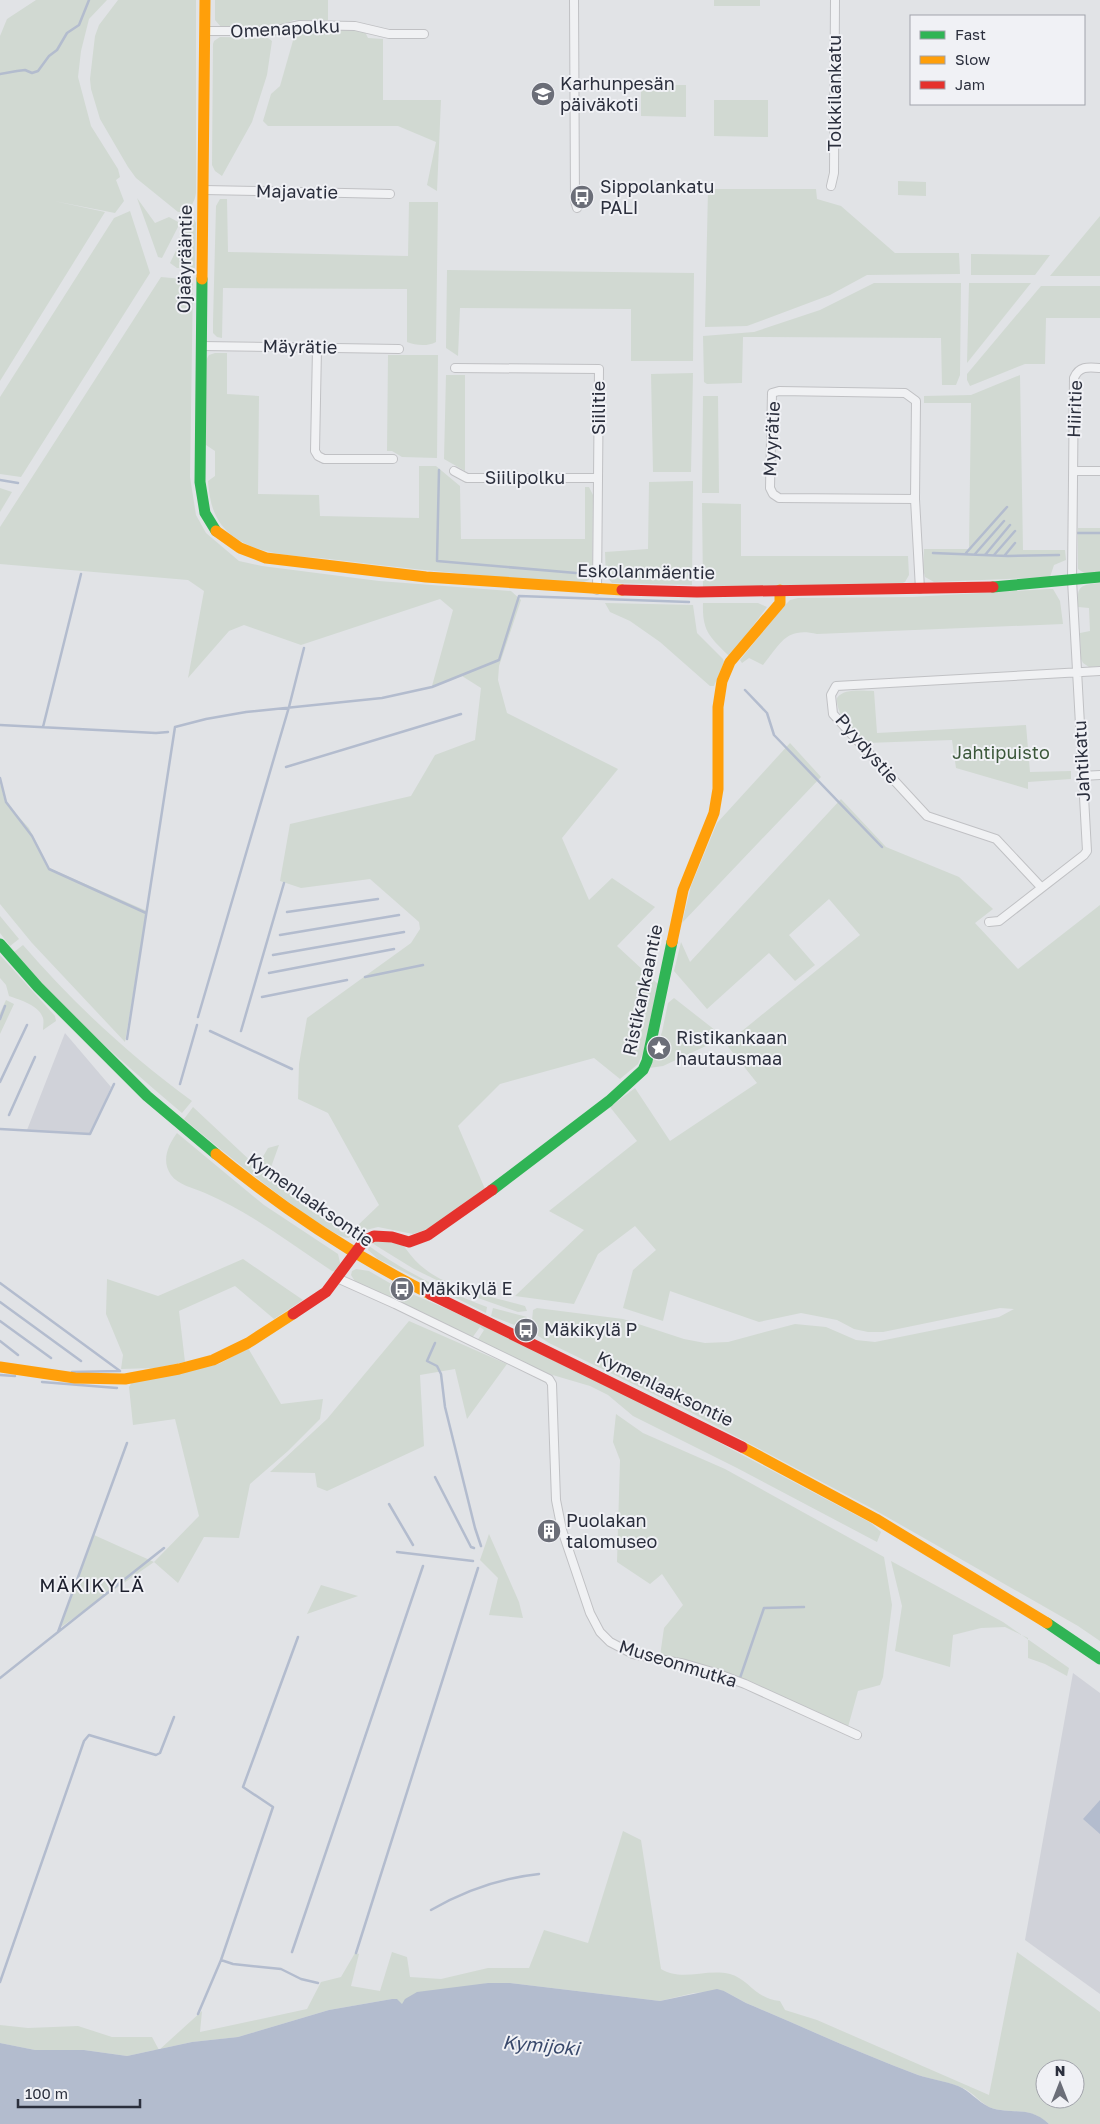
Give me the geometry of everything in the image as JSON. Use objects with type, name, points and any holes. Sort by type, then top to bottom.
[{"type":"street","name":"Ojaäyrääntie","points":[[205,0],[200,482],[208,518]]},
{"type":"street","points":[[574,0],[575,201],[577,208]]},
{"type":"street","name":"Tolkkilankatu","points":[[831,186],[834,173],[835,0]]},
{"type":"street","name":"Omenapolku","points":[[205,32],[272,32],[300,25],[356,26],[389,34],[424,34]]},
{"type":"street","name":"Majavatie","points":[[204,190],[390,194]]},
{"type":"street","name":"Mäyrätie","points":[[201,346],[399,349]]},
{"type":"street","points":[[317,348],[315,451],[318,456],[324,459],[393,459]]},
{"type":"street","name":"Hiiritie","points":[[1072,580],[1074,378],[1077,371],[1084,367],[1100,368]]},
{"type":"street","name":"Siilitie","points":[[455,368],[599,369],[597,590]]},
{"type":"street","name":"Myyrätie","points":[[915,499],[779,498],[773,494],[770,488],[772,394],[779,391],[905,393],[916,401],[915,499],[920,589]]},
{"type":"street","name":"Siilipolku","points":[[454,471],[467,478],[598,478]]},
{"type":"street","points":[[1073,471],[1100,471]]},
{"type":"street","name":"Eskolanmäentie","points":[[208,518],[220,534],[234,546],[250,554],[266,558],[426,577],[597,590],[697,592],[920,589],[988,587],[1100,577]]},
{"type":"street","name":"Jahtikatu","points":[[989,922],[999,921],[1084,855],[1086,851],[1072,580]]},
{"type":"street","name":"Ristikankaantie","points":[[355,1255],[364,1241],[374,1236],[392,1237],[410,1242],[428,1235],[514,1174],[609,1101],[643,1070],[647,1062],[683,890],[704,843],[714,813],[718,789],[718,707],[722,680],[730,662],[780,603],[780,590]]},
{"type":"street","points":[[1077,672],[1100,671]]},
{"type":"street","name":"Pyydystie","points":[[1041,887],[996,839],[927,816],[833,714],[831,694],[836,686],[1077,672]]},
{"type":"street","points":[[1082,776],[1100,775]]},
{"type":"street","name":"Kymenlaaksontie","points":[[0,944],[38,987],[147,1096],[255,1186],[303,1221],[355,1255],[412,1285],[733,1442],[876,1519],[1027,1610],[1100,1659]]},
{"type":"street","points":[[0,1367],[75,1378],[125,1379],[179,1369],[213,1360],[248,1343],[326,1292],[355,1255]]},
{"type":"street","name":"Museonmutka","points":[[337,1278],[549,1379],[552,1384],[556,1500],[562,1530],[590,1613],[605,1638],[633,1654],[685,1664],[745,1684],[857,1735]]},
{"type":"shaded area","points":[[65,1033],[111,1087],[91,1134],[27,1130]]},
{"type":"shaded area","points":[[1073,1673],[1100,1693],[1100,1994],[1025,1940]]},
{"type":"green space","points":[[36,0],[107,0],[89,19],[81,51],[78,77],[91,126],[118,169],[120,177],[116,180],[124,201],[115,213],[54,201],[105,212],[0,381],[0,36],[7,19]]},
{"type":"green space","points":[[118,0],[196,0],[196,193],[191,206],[182,212],[178,212],[136,178],[100,119],[90,79],[95,36],[99,25]]},
{"type":"green space","points":[[215,0],[328,0],[328,20],[294,20],[276,27],[221,27],[215,20]]},
{"type":"green space","points":[[714,0],[760,0],[760,6],[714,6]]},
{"type":"green space","points":[[296,30],[364,30],[368,38],[383,39],[383,100],[441,100],[437,191],[427,185],[436,142],[398,126],[268,126],[263,121],[271,94],[280,86]]},
{"type":"green space","points":[[220,37],[268,38],[272,41],[267,75],[252,122],[222,176],[215,171],[212,165],[213,44]]},
{"type":"green space","points":[[641,85],[686,85],[686,117],[641,116]]},
{"type":"green space","points":[[714,100],[768,100],[768,137],[714,136]]},
{"type":"green space","points":[[898,181],[926,182],[926,196],[898,195]]},
{"type":"green space","points":[[708,189],[816,189],[817,199],[841,206],[895,253],[959,253],[960,274],[867,275],[830,295],[747,326],[705,327]]},
{"type":"green space","points":[[137,198],[155,223],[169,217],[180,223],[162,258],[158,257]]},
{"type":"green space","points":[[220,199],[227,199],[228,252],[408,256],[409,202],[438,202],[436,342],[429,345],[421,345],[407,342],[407,289],[223,288],[222,338],[217,337],[213,333],[213,322],[216,206]]},
{"type":"green space","points":[[130,211],[150,273],[21,477],[0,474],[0,397],[114,218]]},
{"type":"green space","points":[[1100,216],[1100,276],[1050,276]]},
{"type":"green space","points":[[194,219],[196,223],[195,268],[177,268],[170,263],[191,220]]},
{"type":"green space","points":[[971,254],[1050,255],[1035,275],[971,275]]},
{"type":"green space","points":[[447,270],[694,273],[693,361],[631,361],[631,309],[460,308],[458,356],[446,348]]},
{"type":"green space","points":[[161,277],[193,280],[190,477],[196,515],[206,533],[239,561],[262,566],[379,581],[511,591],[521,600],[499,666],[498,680],[507,713],[618,769],[562,838],[589,900],[612,878],[655,907],[617,946],[658,984],[643,1053],[638,1064],[620,1079],[594,1058],[500,1084],[458,1126],[485,1189],[431,1228],[413,1234],[378,1227],[362,1231],[355,1228],[379,1205],[328,1113],[298,1099],[299,1064],[307,1018],[411,943],[420,929],[419,922],[370,879],[301,888],[280,881],[290,824],[411,796],[435,755],[475,740],[481,688],[462,676],[432,686],[453,610],[440,599],[301,645],[244,625],[229,631],[188,678],[204,591],[188,580],[0,564],[0,527]]},
{"type":"green space","points":[[874,283],[961,283],[960,375],[956,385],[942,385],[941,338],[743,337],[742,383],[707,384],[704,382],[703,336],[754,332],[820,310]]},
{"type":"green space","points":[[969,283],[1031,283],[967,363]]},
{"type":"green space","points":[[1041,286],[1100,286],[1100,318],[1046,318],[1045,364],[1025,364],[970,386],[967,374]]},
{"type":"green space","points":[[227,353],[227,394],[259,396],[258,494],[319,495],[320,516],[419,518],[419,466],[436,466],[460,486],[461,539],[585,539],[585,487],[589,487],[593,495],[592,574],[589,580],[579,584],[422,570],[285,555],[264,551],[244,543],[221,525],[213,509],[209,491],[208,481],[215,476],[215,451],[206,445],[206,360],[209,355]]},
{"type":"green space","points":[[388,355],[438,355],[437,458],[402,457],[392,451],[387,451]]},
{"type":"green space","points":[[693,373],[691,472],[653,472],[651,374]]},
{"type":"green space","points":[[446,375],[465,375],[465,471],[444,459]]},
{"type":"green space","points":[[1020,375],[1023,550],[1065,550],[1066,560],[1054,565],[1050,577],[934,582],[925,577],[923,569],[924,549],[969,549],[971,403],[924,403],[924,396],[971,395]]},
{"type":"green space","points":[[703,396],[718,396],[719,493],[702,493]]},
{"type":"green space","points":[[693,481],[692,585],[612,583],[606,576],[605,552],[648,549],[649,482]]},
{"type":"green space","points":[[0,488],[12,492],[0,512]]},
{"type":"green space","points":[[702,503],[741,504],[741,556],[908,556],[909,575],[905,582],[896,586],[703,587]]},
{"type":"green space","points":[[1078,528],[1100,528],[1100,574],[1084,573],[1078,569]]},
{"type":"green space","points":[[1100,583],[1100,666],[1089,667],[1081,659],[1080,633],[1090,631],[1089,608],[1078,607],[1078,595],[1084,586]]},
{"type":"green space","points":[[1053,589],[1060,601],[1063,624],[817,634],[798,633],[785,639],[763,665],[749,658],[742,663],[740,660],[784,606],[790,600],[798,598],[912,597]]},
{"type":"green space","points":[[605,603],[693,605],[697,633],[724,662],[714,686],[710,686],[660,642],[630,621],[610,612]]},
{"type":"green space","points":[[703,603],[758,603],[767,607],[730,657],[712,639],[706,628]]},
{"type":"green space","name":"Jahtipuisto","points":[[849,691],[874,691],[877,733],[1026,725],[1030,772],[1071,771],[1071,779],[1028,782],[1028,789],[956,768],[952,740],[866,743],[851,728],[839,711],[837,698]]},
{"type":"green space","points":[[790,743],[821,777],[682,923],[691,886],[717,823]]},
{"type":"green space","points":[[0,783],[5,802],[29,828],[49,868],[147,911],[125,1042],[32,943],[0,904]]},
{"type":"green space","points":[[841,799],[886,847],[959,877],[993,909],[975,923],[1018,969],[1100,905],[1100,1641],[1078,1626],[873,1509],[684,1409],[549,1343],[531,1331],[533,1310],[537,1308],[623,1319],[684,1339],[705,1343],[728,1342],[795,1324],[826,1327],[856,1340],[875,1342],[999,1317],[1014,1309],[1000,1308],[883,1332],[868,1332],[854,1329],[837,1320],[801,1313],[759,1322],[670,1291],[663,1321],[623,1308],[633,1270],[656,1250],[635,1226],[598,1254],[574,1304],[515,1296],[584,1230],[549,1211],[637,1141],[610,1107],[635,1088],[670,1141],[757,1083],[726,1044],[860,935],[829,899],[789,935],[815,965],[795,981],[769,953],[707,1009],[674,971],[681,942],[690,962]]},
{"type":"green space","points":[[0,916],[19,939],[10,946],[0,933]]},
{"type":"green space","points":[[23,945],[62,988],[103,1028],[146,1066],[192,1101],[182,1113],[116,1056],[33,974],[14,952]]},
{"type":"green space","points":[[0,955],[55,1016],[56,1021],[43,1030],[43,1018],[38,1010],[9,996],[6,985],[0,978]]},
{"type":"green space","points":[[674,998],[720,1034],[721,1039],[663,1066],[649,1068],[662,1032],[668,1003]]},
{"type":"green space","points":[[6,1000],[14,1004],[0,1034],[0,1013]]},
{"type":"green space","points":[[193,1107],[270,1179],[350,1236],[349,1238],[337,1234],[318,1223],[294,1206],[184,1119]]},
{"type":"green space","points":[[177,1133],[264,1205],[338,1254],[341,1267],[337,1272],[332,1271],[238,1209],[182,1184],[174,1178],[168,1170],[166,1159],[171,1143]]},
{"type":"green space","points":[[279,1145],[270,1170],[261,1160],[268,1148]]},
{"type":"green space","points":[[375,1240],[402,1244],[420,1265],[442,1280],[470,1291],[525,1306],[527,1311],[518,1312],[461,1292],[414,1269],[375,1245],[372,1242]]},
{"type":"green space","points":[[369,1246],[397,1265],[426,1281],[487,1307],[486,1313],[378,1259],[368,1250]]},
{"type":"green space","points":[[243,1259],[303,1300],[274,1319],[235,1286],[179,1311],[185,1362],[155,1368],[121,1369],[123,1355],[106,1314],[107,1279],[158,1296]]},
{"type":"green space","points":[[356,1269],[369,1271],[400,1289],[393,1300],[356,1283],[351,1275],[352,1271]]},
{"type":"green space","points":[[405,1291],[454,1312],[680,1422],[871,1523],[881,1532],[877,1542],[737,1468],[633,1416],[608,1395],[590,1386],[539,1371],[477,1341],[484,1330],[480,1327],[472,1338],[401,1303],[399,1301]]},
{"type":"green space","points":[[493,1308],[527,1317],[526,1323],[522,1328],[491,1316]]},
{"type":"green space","points":[[409,1321],[507,1364],[467,1419],[455,1369],[420,1375],[424,1446],[327,1491],[317,1487],[315,1473],[270,1472],[327,1419]]},
{"type":"green space","points":[[248,1348],[281,1404],[323,1399],[320,1419],[288,1451],[250,1484],[239,1538],[204,1537],[178,1583],[154,1562],[199,1516],[175,1419],[133,1425],[129,1387],[132,1382],[219,1364]]},
{"type":"green space","points":[[616,1414],[643,1433],[725,1469],[884,1557],[892,1605],[883,1677],[880,1685],[858,1691],[848,1727],[660,1656],[664,1628],[683,1605],[662,1574],[650,1584],[617,1562],[620,1460],[613,1442]]},
{"type":"green space","points":[[489,1534],[519,1602],[523,1618],[489,1615],[498,1578],[480,1560]]},
{"type":"green space","points":[[94,1535],[154,1562],[61,1627]]},
{"type":"green space","points":[[891,1561],[1003,1622],[1021,1635],[1005,1627],[981,1628],[953,1635],[950,1667],[895,1651],[902,1606]]},
{"type":"green space","points":[[321,1585],[358,1596],[307,1614]]},
{"type":"green space","points":[[1028,1639],[1069,1668],[1067,1676],[1045,1664],[1028,1658]]},
{"type":"green space","points":[[623,1831],[641,1840],[661,1969],[669,1973],[686,1975],[730,1974],[742,1980],[764,1997],[780,2001],[785,2010],[817,2020],[989,2095],[1017,1952],[1100,2012],[1100,2124],[1049,2124],[1034,2114],[989,2107],[965,2089],[918,2075],[874,2058],[746,2003],[724,1991],[694,1993],[660,2001],[510,1983],[488,1983],[402,2005],[392,1999],[329,2010],[238,2037],[192,2042],[160,2049],[202,2011],[200,2032],[307,2009],[321,1982],[341,1977],[355,1953],[359,1954],[351,1986],[380,1991],[392,1952],[407,1957],[410,1977],[441,1979],[488,1968],[529,1968],[544,1930],[588,1943]]},
{"type":"green space","points":[[0,2025],[28,2028],[78,2026],[112,2037],[152,2037],[159,2049],[127,2056],[84,2050],[35,2050],[0,2043]]},
{"type":"water","points":[[1100,1800],[1100,1834],[1083,1819]]},
{"type":"water","name":"Kymijoki","points":[[488,1983],[510,1983],[660,2001],[717,1989],[874,2058],[918,2075],[958,2086],[989,2107],[1005,2111],[1027,2112],[1034,2114],[1049,2124],[0,2124],[0,2043],[35,2050],[84,2050],[127,2056],[192,2042],[238,2037],[329,2010],[392,1999],[397,1999],[402,2004],[405,1999],[417,1992]]},
{"type":"waterway","points":[[0,74],[25,70],[32,73],[38,71],[49,56],[57,50],[67,33],[79,25],[89,0]]},
{"type":"waterway","points":[[439,470],[437,561],[576,573]]},
{"type":"waterway","points":[[0,480],[18,483]]},
{"type":"waterway","points":[[966,553],[1007,507]]},
{"type":"waterway","points":[[975,554],[1004,521]]},
{"type":"waterway","points":[[985,555],[1010,525]]},
{"type":"waterway","points":[[994,555],[1015,531]]},
{"type":"waterway","points":[[1077,533],[1100,533]]},
{"type":"waterway","points":[[1005,555],[1015,543]]},
{"type":"waterway","points":[[933,553],[1008,556],[1059,555]]},
{"type":"waterway","points":[[43,727],[81,574]]},
{"type":"waterway","points":[[127,1039],[175,727],[246,712],[382,698],[432,687],[499,660],[519,596],[689,602]]},
{"type":"waterway","points":[[198,1017],[289,707],[304,648]]},
{"type":"waterway","points":[[745,690],[767,713],[774,735],[882,847]]},
{"type":"waterway","points":[[286,767],[461,714]]},
{"type":"waterway","points":[[0,725],[168,732]]},
{"type":"waterway","points":[[0,778],[6,802],[32,836],[49,869],[146,913]]},
{"type":"waterway","points":[[241,1031],[284,883]]},
{"type":"waterway","points":[[287,912],[378,899]]},
{"type":"waterway","points":[[280,935],[399,915]]},
{"type":"waterway","points":[[273,955],[404,932]]},
{"type":"waterway","points":[[269,973],[394,949]]},
{"type":"waterway","points":[[365,977],[423,965]]},
{"type":"waterway","points":[[262,997],[347,980]]},
{"type":"waterway","points":[[0,1019],[5,1006]]},
{"type":"waterway","points":[[0,1082],[27,1025]]},
{"type":"waterway","points":[[180,1084],[197,1025]]},
{"type":"waterway","points":[[210,1031],[292,1069]]},
{"type":"waterway","points":[[9,1115],[35,1057]]},
{"type":"waterway","points":[[0,1129],[90,1134],[114,1084]]},
{"type":"waterway","points":[[0,1283],[120,1371]]},
{"type":"waterway","points":[[0,1302],[81,1361]]},
{"type":"waterway","points":[[0,1321],[51,1358]]},
{"type":"waterway","points":[[0,1341],[18,1355]]},
{"type":"waterway","points":[[435,1343],[427,1361],[437,1366],[441,1374],[445,1407],[481,1546]]},
{"type":"waterway","points":[[72,1372],[119,1371]]},
{"type":"waterway","points":[[0,1375],[15,1376]]},
{"type":"waterway","points":[[42,1382],[117,1388]]},
{"type":"waterway","points":[[58,1632],[127,1443]]},
{"type":"waterway","points":[[435,1477],[471,1547],[474,1548]]},
{"type":"waterway","points":[[389,1504],[413,1545]]},
{"type":"waterway","points":[[0,1678],[164,1548]]},
{"type":"waterway","points":[[397,1552],[473,1561]]},
{"type":"waterway","points":[[292,1952],[423,1566]]},
{"type":"waterway","points":[[356,1953],[478,1568]]},
{"type":"waterway","points":[[740,1678],[764,1608],[804,1607]]},
{"type":"waterway","points":[[198,2014],[221,1960],[273,1807],[243,1787],[298,1637]]},
{"type":"waterway","points":[[0,1982],[84,1741],[89,1735],[156,1755],[160,1753],[174,1717]]},
{"type":"waterway","points":[[431,1910],[483,1886],[539,1874]]},
{"type":"waterway","points":[[221,1960],[233,1964],[281,1969],[301,1979],[318,1983]]},
{"type":"traffic: fast","points":[[202,279],[200,482],[205,513],[216,531]]},
{"type":"traffic: fast","points":[[993,587],[1100,577]]},
{"type":"traffic: fast","points":[[492,1190],[609,1101],[643,1070],[647,1061],[672,942]]},
{"type":"traffic: fast","points":[[0,944],[38,987],[147,1096],[216,1154]]},
{"type":"traffic: fast","points":[[1047,1623],[1100,1659]]},
{"type":"traffic: slow","points":[[202,279],[205,0]]},
{"type":"traffic: slow","points":[[216,531],[240,548],[266,558],[426,577],[622,590]]},
{"type":"traffic: slow","points":[[672,942],[683,890],[714,813],[718,789],[718,707],[722,681],[730,662],[780,603],[780,590]]},
{"type":"traffic: slow","points":[[216,1154],[267,1194],[319,1230],[373,1263],[430,1294]]},
{"type":"traffic: slow","points":[[0,1367],[75,1378],[125,1379],[179,1369],[213,1360],[248,1343],[293,1314]]},
{"type":"traffic: slow","points":[[742,1447],[876,1519],[1047,1623]]},
{"type":"traffic: jam","points":[[622,590],[697,592],[993,587]]},
{"type":"traffic: jam","points":[[293,1314],[326,1292],[364,1241],[374,1236],[392,1237],[409,1242],[428,1235],[492,1190]]},
{"type":"traffic: jam","points":[[430,1294],[742,1447]]},
{"type":"place","name":"Karhunpesän päiväkoti","points":[[543,94]]},
{"type":"place","name":"Sippolankatu PALI","points":[[582,197]]},
{"type":"place","name":"Ristikankaan hautausmaa","points":[[659,1048]]},
{"type":"place","name":"Mäkikylä E","points":[[402,1289]]},
{"type":"place","name":"Mäkikylä P","points":[[526,1330]]},
{"type":"place","name":"Puolakan talomuseo","points":[[549,1531]]},
{"type":"district","name":"MÄKIKYLÄ","points":[[92,1585]]}]
